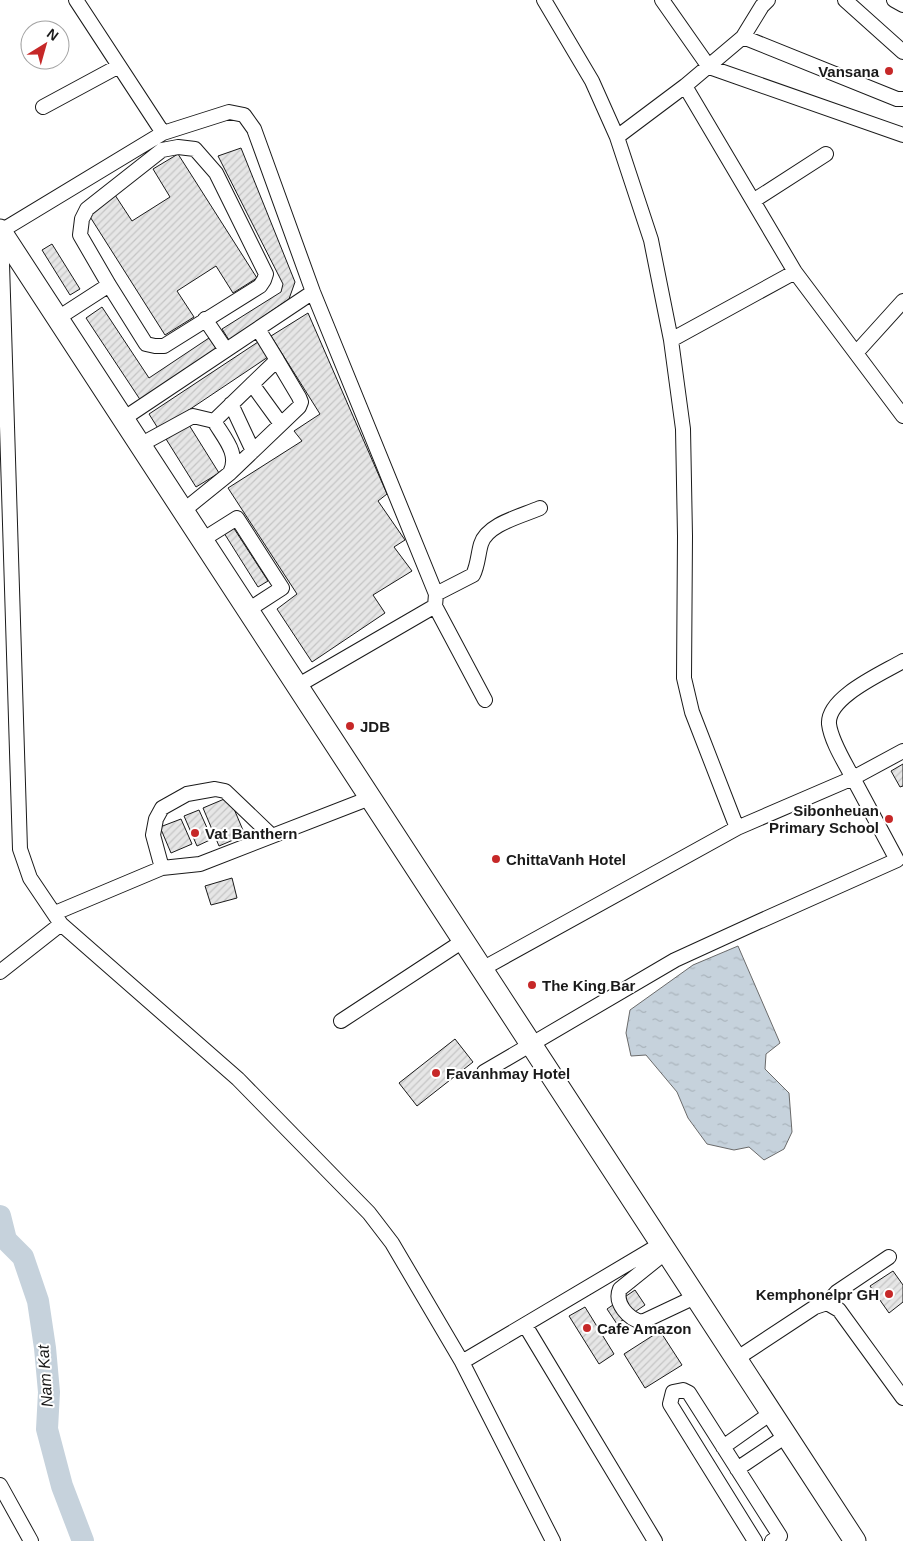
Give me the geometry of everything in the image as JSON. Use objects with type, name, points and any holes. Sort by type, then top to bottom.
[{"type":"highway","points":[[0,230],[854,1541]]},
{"type":"street","points":[[76,0],[164,133]]},
{"type":"street","points":[[544,0],[592,81],[617,137],[651,240],[671,340],[683,429],[685,536],[684,678],[692,712],[737,828]]},
{"type":"street","points":[[662,0],[709,67],[903,135]]},
{"type":"street","points":[[617,137],[709,67],[743,37],[762,6],[768,0]]},
{"type":"street","points":[[846,0],[903,52]]},
{"type":"street","points":[[894,0],[903,5]]},
{"type":"street","points":[[743,37],[897,99],[903,99]]},
{"type":"street","points":[[42,107],[119,66]]},
{"type":"street","points":[[685,86],[796,272],[903,416]]},
{"type":"street","points":[[485,700],[436,600],[313,292],[254,129],[244,115],[229,112],[164,133],[0,230],[20,849],[30,878],[58,918],[238,1079],[369,1213],[392,1243],[462,1362],[553,1541]]},
{"type":"street","points":[[178,147],[195,149],[216,173],[266,274],[264,280],[260,286],[164,346],[146,344],[109,286],[80,235],[82,219],[87,209],[162,150],[178,147]]},
{"type":"street","points":[[753,201],[826,154]]},
{"type":"street","points":[[671,340],[796,272]]},
{"type":"street","points":[[58,318],[109,286]]},
{"type":"street","points":[[124,419],[313,292]]},
{"type":"street","points":[[856,353],[903,302]]},
{"type":"street","points":[[205,319],[226,350]]},
{"type":"street","points":[[183,511],[230,473],[299,407],[301,402],[258,329]]},
{"type":"street","points":[[214,421],[277,360]]},
{"type":"street","points":[[252,384],[281,424]]},
{"type":"street","points":[[231,404],[253,451]]},
{"type":"street","points":[[140,445],[193,416],[214,421],[234,455],[230,473]]},
{"type":"street","points":[[297,686],[473,575],[481,543],[485,535],[496,527],[540,508]]},
{"type":"street","points":[[202,540],[237,518],[282,588],[248,610]]},
{"type":"street","points":[[484,1072],[675,960],[758,922],[900,866],[852,778],[829,724],[833,708],[850,692],[903,661]]},
{"type":"street","points":[[482,969],[737,828],[852,778],[903,751]]},
{"type":"street","points":[[162,868],[154,835],[156,819],[162,808],[187,794],[215,789],[226,791],[272,836]]},
{"type":"street","points":[[0,972],[58,918],[162,868],[200,864],[370,798]]},
{"type":"street","points":[[341,1021],[463,941]]},
{"type":"street","points":[[462,1362],[524,1325],[664,1248]]},
{"type":"street","points":[[664,1248],[620,1289],[618,1301],[629,1316],[636,1321],[642,1322],[695,1297]]},
{"type":"street","points":[[736,1360],[815,1307],[827,1303],[837,1292],[889,1257]]},
{"type":"street","points":[[827,1303],[839,1310],[903,1398]]},
{"type":"street","points":[[524,1325],[655,1541]]},
{"type":"street","points":[[755,1541],[670,1404],[673,1392],[683,1390],[689,1394],[780,1536],[772,1541]]},
{"type":"street","points":[[723,1447],[771,1413]]},
{"type":"street","points":[[737,1469],[786,1436]]},
{"type":"street","points":[[0,1485],[31,1541]]},
{"type":"water","points":[[738,946],[780,1043],[766,1054],[765,1069],[789,1093],[792,1132],[784,1149],[764,1160],[749,1147],[734,1150],[707,1144],[688,1118],[677,1092],[646,1055],[631,1056],[626,1033],[630,1010],[693,965]]},
{"type":"building","points":[[241,148],[295,282],[289,299],[229,340],[222,329],[281,292],[283,284],[218,156]]},
{"type":"building","points":[[178,154],[257,278],[233,293],[216,266],[177,291],[194,317],[165,335],[87,212],[115,195],[132,221],[170,197],[153,169]]},
{"type":"building","points":[[52,244],[80,289],[70,295],[42,250]]},
{"type":"building","points":[[102,307],[149,378],[209,338],[217,350],[141,401],[86,318]]},
{"type":"building","points":[[308,313],[387,494],[378,501],[405,540],[394,547],[412,571],[373,595],[385,613],[312,662],[277,609],[297,594],[228,488],[302,441],[294,431],[320,414],[271,336]]},
{"type":"building","points":[[258,342],[268,357],[159,430],[149,414]]},
{"type":"building","points":[[189,425],[219,473],[196,487],[166,439]]},
{"type":"building","points":[[233,527],[268,581],[258,587],[224,533]]},
{"type":"building","points":[[903,764],[903,786],[900,787],[891,771]]},
{"type":"building","points":[[229,797],[245,835],[219,846],[203,808]]},
{"type":"building","points":[[199,810],[212,839],[197,846],[184,816]]},
{"type":"building","points":[[181,819],[192,844],[171,853],[160,827]]},
{"type":"building","points":[[232,878],[237,898],[211,905],[205,886]]},
{"type":"building","name":"Favanhmay Hotel","points":[[455,1039],[473,1062],[417,1106],[399,1083]]},
{"type":"building","name":"Kemphonelpr GH","points":[[893,1271],[903,1285],[903,1302],[889,1313],[870,1286]]},
{"type":"building","points":[[635,1290],[645,1305],[617,1324],[607,1309]]},
{"type":"building","points":[[585,1307],[614,1354],[599,1364],[569,1316]]},
{"type":"building","points":[[660,1331],[682,1365],[645,1388],[624,1354]]},
{"type":"waterway","name":"Nam Kat","points":[[0,1216],[6,1240],[23,1257],[38,1301],[49,1392],[47,1429],[62,1486],[83,1541]]},
{"type":"place","name":"Vansana","points":[[889,71]]},
{"type":"place","name":"JDB","points":[[350,726]]},
{"type":"place","name":"Sibonheuan Primary School","points":[[889,819]]},
{"type":"place","name":"Vat Banthern","points":[[195,833]]},
{"type":"place","name":"ChittaVanh Hotel","points":[[496,859]]},
{"type":"place","name":"The King Bar","points":[[532,985]]},
{"type":"place","name":"Favanhmay Hotel","points":[[436,1073]]},
{"type":"place","name":"Kemphonelpr GH","points":[[889,1294]]},
{"type":"place","name":"Cafe Amazon","points":[[587,1328]]}]
